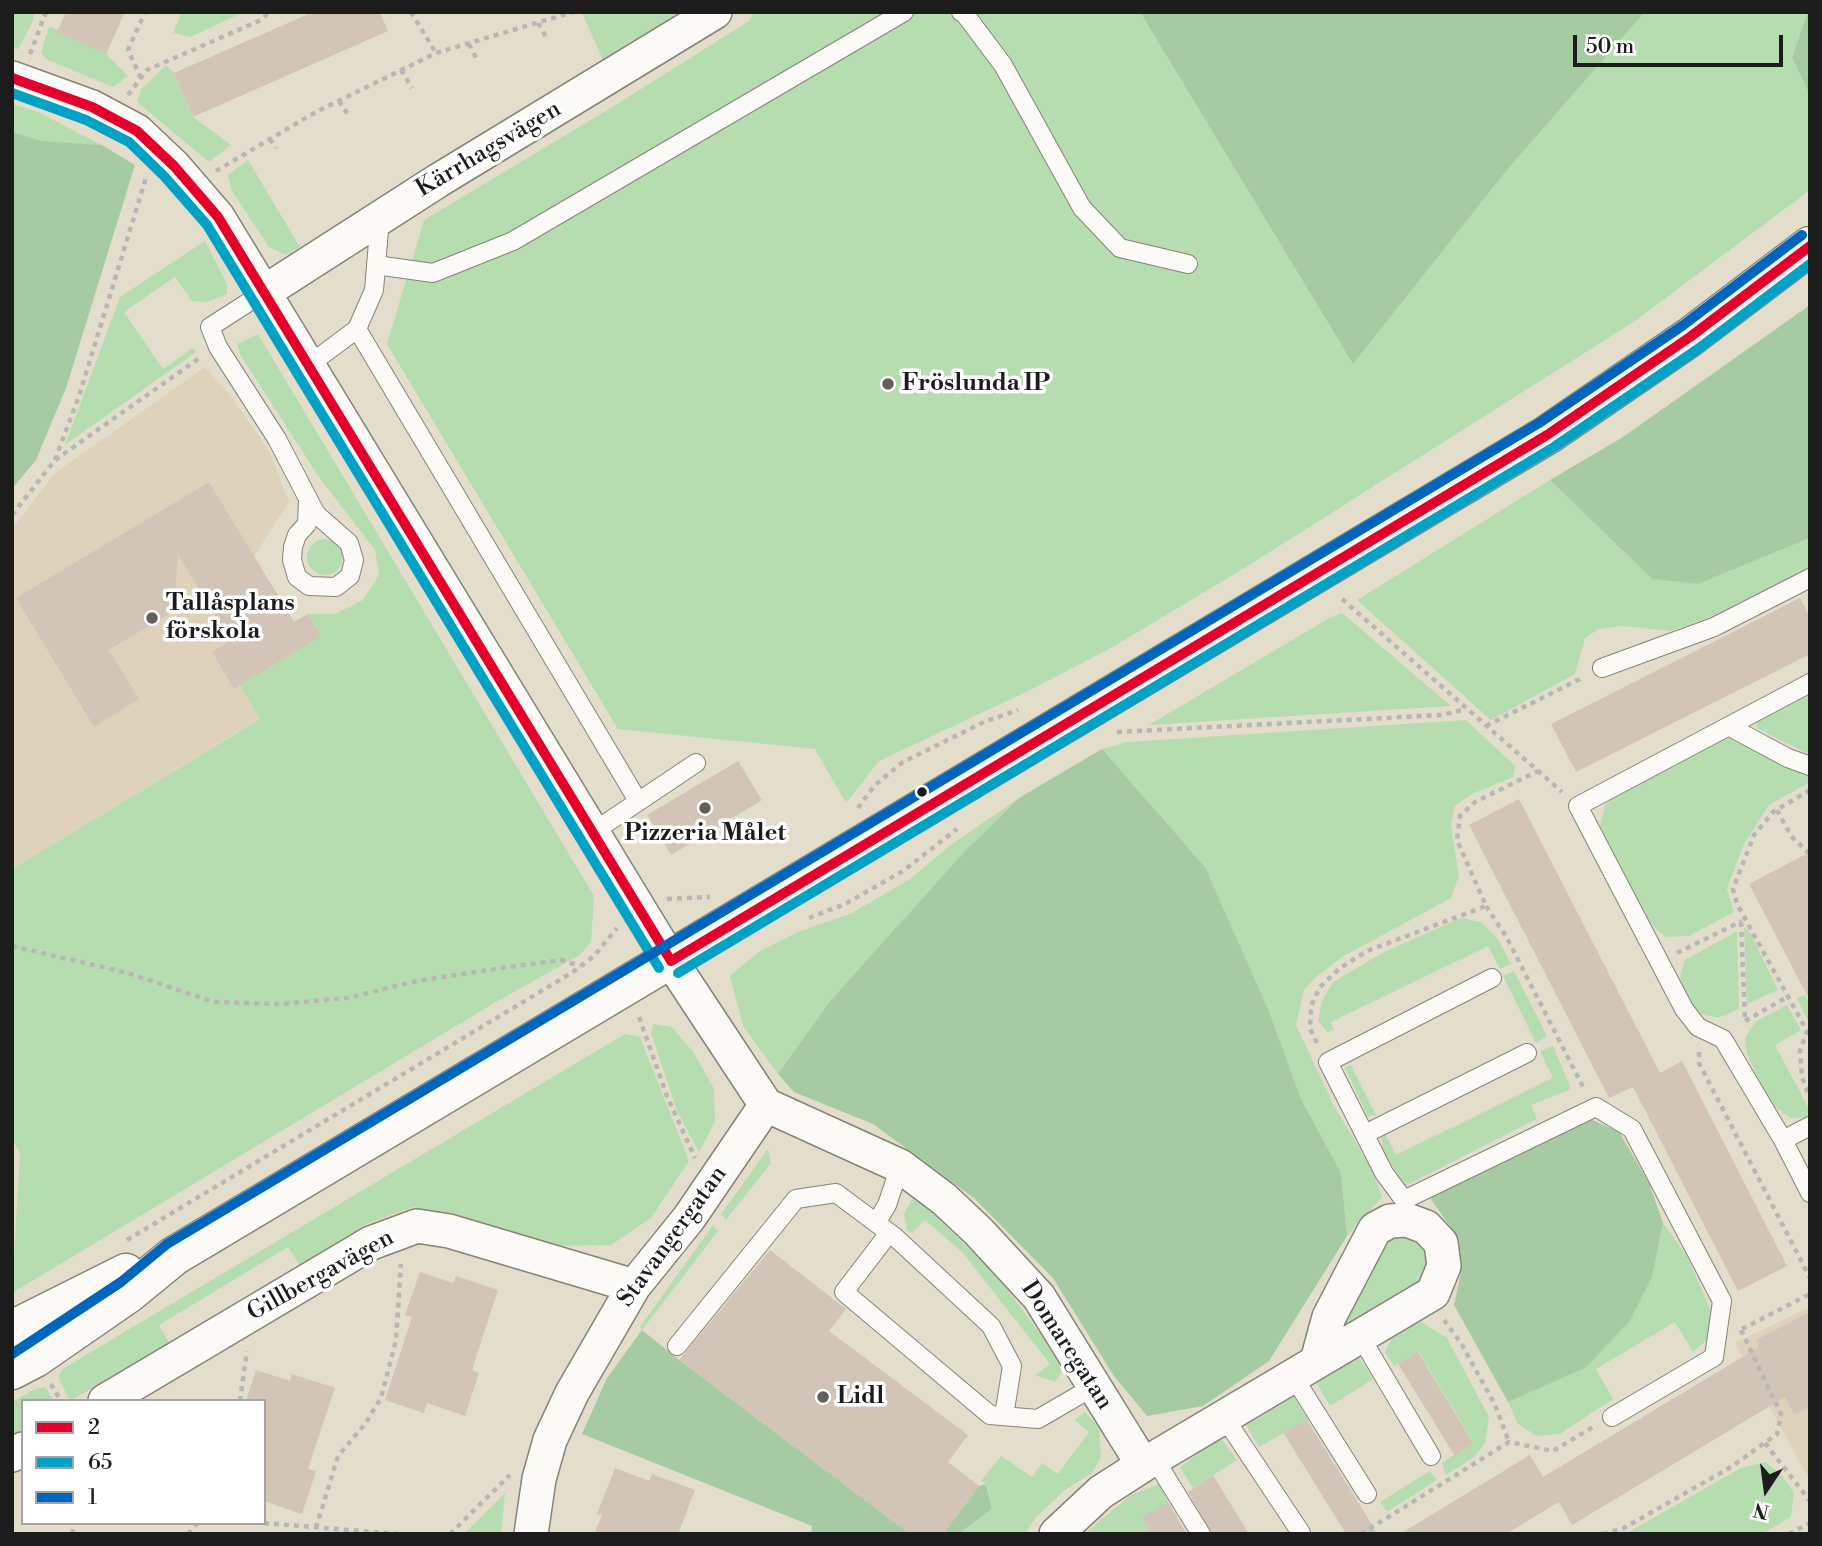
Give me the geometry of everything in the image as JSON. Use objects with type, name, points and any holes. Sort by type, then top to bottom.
[{"type":"street","name":"Kärrhagsvägen","points":[[266,291],[715,12]]},
{"type":"street","points":[[21,67],[137,131],[218,217],[266,291],[671,961],[766,1105]]},
{"type":"street","points":[[12,1370],[35,1358],[129,1293],[174,1256],[1547,435],[1690,337],[1810,246]]},
{"type":"street","name":"Domaregatan","points":[[766,1105],[900,1166],[944,1199],[1005,1258],[1063,1332],[1093,1387],[1148,1462]]},
{"type":"street","name":"Stavangergatan","points":[[531,1534],[538,1479],[550,1440],[572,1392],[634,1286],[712,1184],[766,1105]]},
{"type":"street","points":[[1056,1534],[1101,1492],[1433,1293],[1444,1266],[1441,1243],[1406,1210],[1375,1228],[1305,1369]]},
{"type":"street","name":"Gillbergavägen","points":[[108,1399],[392,1233],[417,1226],[449,1231],[634,1286]]},
{"type":"street","points":[[12,1330],[114,1278],[174,1256]]},
{"type":"lane","points":[[376,265],[433,273],[513,241],[904,12]]},
{"type":"lane","points":[[961,12],[1003,65],[1082,208],[1119,248],[1188,264]]},
{"type":"lane","points":[[310,364],[357,329],[373,290],[380,218]]},
{"type":"lane","points":[[266,291],[210,327],[218,347],[277,439],[308,501],[322,520],[349,543],[354,560],[351,576],[336,587],[309,586],[297,577],[292,560],[293,547],[297,535],[307,524],[308,501]]},
{"type":"lane","points":[[357,329],[638,802]]},
{"type":"lane","points":[[1602,668],[1714,627],[1810,578]]},
{"type":"lane","points":[[1810,683],[1578,806],[1662,961],[1684,1009],[1698,1027],[1723,1039],[1783,1140],[1810,1194]]},
{"type":"lane","points":[[1730,727],[1788,758],[1810,766]]},
{"type":"lane","points":[[593,832],[696,763]]},
{"type":"lane","points":[[1492,978],[1328,1062],[1384,1173],[1406,1210],[1595,1107],[1632,1129],[1722,1301],[1714,1357],[1612,1417]]},
{"type":"lane","points":[[1365,1134],[1527,1053]]},
{"type":"lane","points":[[1783,1140],[1810,1126]]},
{"type":"lane","points":[[900,1166],[887,1205],[883,1228],[844,1292],[989,1415],[1038,1419],[1093,1387]]},
{"type":"lane","points":[[677,1346],[796,1199],[836,1193],[883,1228],[990,1325],[1012,1366],[1004,1416]]},
{"type":"lane","points":[[1360,1336],[1431,1456]]},
{"type":"lane","points":[[1305,1369],[1367,1494]]},
{"type":"lane","points":[[1224,1417],[1301,1533]]},
{"type":"lane","points":[[1148,1462],[1201,1534]]},
{"type":"path","points":[[21,67],[46,12]]},
{"type":"path","points":[[141,78],[128,50],[145,12]]},
{"type":"path","points":[[125,99],[147,69],[261,20],[269,12]]},
{"type":"path","points":[[411,12],[436,53]]},
{"type":"path","points":[[212,173],[339,101],[436,53],[573,12]]},
{"type":"path","points":[[538,23],[546,37]]},
{"type":"path","points":[[469,43],[478,62]]},
{"type":"path","points":[[401,70],[412,88]]},
{"type":"path","points":[[339,101],[349,116]]},
{"type":"path","points":[[270,139],[276,148]]},
{"type":"path","points":[[55,460],[79,396],[156,150]]},
{"type":"path","points":[[12,514],[55,460],[218,347]]},
{"type":"path","points":[[1342,599],[1578,806]]},
{"type":"path","points":[[1486,726],[1602,668]]},
{"type":"path","points":[[855,811],[875,785],[903,762],[984,722],[1028,707]]},
{"type":"path","points":[[1116,732],[1442,715],[1466,709]]},
{"type":"path","points":[[1538,771],[1475,802],[1460,816],[1457,840],[1486,906],[1507,938],[1581,1085],[1595,1107]]},
{"type":"path","points":[[1810,790],[1777,810],[1754,835],[1733,889],[1743,921],[1807,1031],[1800,1051],[1802,1077],[1810,1098]]},
{"type":"path","points":[[1777,810],[1791,836],[1810,853]]},
{"type":"path","points":[[120,1245],[581,966],[594,956],[612,932],[642,913],[668,898],[723,893]]},
{"type":"path","points":[[1328,1062],[1310,1029],[1311,1006],[1320,988],[1340,968],[1367,951],[1486,906]]},
{"type":"path","points":[[1662,961],[1743,921]]},
{"type":"path","points":[[1743,921],[1745,1021]]},
{"type":"path","points":[[12,946],[128,973],[214,1002],[281,1004],[347,998],[417,981],[508,967],[562,960],[581,966]]},
{"type":"path","points":[[1723,1039],[1745,1021],[1787,997]]},
{"type":"path","points":[[639,1017],[692,1154],[712,1184]]},
{"type":"path","points":[[1698,1027],[1699,1063],[1810,1278]]},
{"type":"path","points":[[316,1528],[338,1456],[365,1424],[381,1398],[387,1375],[396,1340],[402,1269],[392,1233]]},
{"type":"path","points":[[1718,1325],[1742,1329],[1810,1294]]},
{"type":"path","points":[[1427,1297],[1461,1343],[1495,1405],[1509,1442]]},
{"type":"path","points":[[240,1399],[250,1315]]},
{"type":"path","points":[[1603,1534],[1625,1528],[1731,1467],[1777,1434],[1781,1414],[1742,1329]]},
{"type":"path","points":[[1361,1534],[1509,1442],[1553,1451],[1612,1417]]},
{"type":"path","points":[[1765,1443],[1810,1501]]},
{"type":"path","points":[[450,1534],[508,1475],[538,1479]]},
{"type":"path","points":[[266,1523],[398,1534]]},
{"type":"path","points":[[1789,1534],[1810,1523]]},
{"type":"path","points":[[327,1534],[336,1530]]},
{"type":"shaded area","name":"Tallåsplans förskola","points":[[205,367],[230,395],[269,451],[289,502],[254,556],[294,622],[308,614],[321,636],[260,718],[12,869],[12,529],[55,473]]},
{"type":"shaded area","points":[[1810,1307],[1810,1481],[1735,1343]]},
{"type":"green space","points":[[12,12],[34,12],[33,21],[18,49],[12,48]]},
{"type":"green space","points":[[182,12],[244,12],[190,37],[173,33]]},
{"type":"green space","points":[[688,12],[604,62],[582,13]]},
{"type":"green space","name":"Fröslunda IP","points":[[754,12],[1140,12],[1353,364],[1507,170],[1645,12],[1808,12],[1792,57],[1810,96],[1810,190],[1635,321],[1246,567],[1111,648],[1026,692],[879,761],[846,803],[815,749],[618,729],[387,344],[424,220],[749,21]]},
{"type":"green space","points":[[1140,12],[1645,12],[1507,170],[1353,364]]},
{"type":"green space","points":[[1810,12],[1810,96],[1792,57]]},
{"type":"green space","points":[[49,26],[106,54],[128,76],[113,87],[48,60],[41,53]]},
{"type":"green space","points":[[166,65],[174,73],[193,117],[231,145],[209,162],[137,102],[141,90]]},
{"type":"green space","points":[[12,104],[38,112],[102,145],[42,141],[12,132]]},
{"type":"green space","points":[[12,132],[42,141],[102,145],[135,165],[66,388],[36,460],[12,489]]},
{"type":"green space","points":[[248,160],[300,247],[286,255],[269,247],[232,191],[228,175]]},
{"type":"green space","points":[[205,241],[227,284],[227,294],[208,302],[192,301],[175,277],[124,312],[163,369],[193,348],[196,352],[65,445],[120,297]]},
{"type":"green space","points":[[1810,305],[1810,538],[1698,584],[1652,579],[1550,480],[1623,437]]},
{"type":"green space","points":[[258,334],[594,896],[591,942],[580,955],[496,1002],[12,1293],[20,1153],[12,1139],[12,869],[260,719],[240,685],[321,636],[308,614],[335,614],[363,600],[379,575],[375,550],[319,477],[241,356],[237,344]]},
{"type":"green space","points":[[1550,480],[1652,579],[1698,584],[1810,538],[1810,571],[1725,612],[1671,631],[1622,626],[1599,629],[1585,638],[1575,674],[1491,720],[1357,600]]},
{"type":"green space","points":[[325,539],[337,545],[343,557],[337,569],[325,575],[313,569],[307,557],[313,545]]},
{"type":"green space","points":[[1342,613],[1451,706],[1149,725],[1331,617]]},
{"type":"green space","points":[[1810,691],[1810,755],[1757,728],[1756,719]]},
{"type":"green space","points":[[1466,720],[1515,766],[1513,777],[1472,794],[1455,806],[1451,825],[1459,876],[1451,898],[1342,957],[1304,990],[1296,1025],[1333,1104],[1372,1170],[1382,1197],[1347,1236],[1341,1173],[1301,1099],[1269,1011],[1205,867],[1102,749],[1127,742]]},
{"type":"green space","points":[[1726,737],[1810,773],[1810,782],[1769,805],[1743,846],[1727,889],[1734,912],[1689,936],[1665,937],[1648,921],[1600,826],[1605,806],[1618,792]]},
{"type":"green space","points":[[1102,749],[1205,867],[1269,1011],[1301,1099],[1341,1173],[1347,1236],[1269,1361],[1203,1406],[1147,1416],[1114,1376],[1053,1278],[975,1199],[873,1124],[794,1092],[778,1074],[830,1001],[965,851],[1019,798]]},
{"type":"green space","points":[[1019,798],[965,851],[830,1001],[778,1074],[743,1026],[730,976],[760,951],[798,932],[852,913],[910,879],[952,844]]},
{"type":"green space","points":[[1461,918],[1481,922],[1498,939],[1511,964],[1500,969],[1488,946],[1331,1022],[1334,1030],[1327,1032],[1318,1021],[1322,1001],[1333,982],[1384,952]]},
{"type":"green space","points":[[1744,927],[1751,934],[1778,990],[1747,1004]]},
{"type":"green space","points":[[1737,931],[1739,1009],[1718,1018],[1697,1013],[1686,998],[1680,977],[1684,961]]},
{"type":"green space","points":[[1514,971],[1547,1036],[1536,1043],[1503,976]]},
{"type":"green space","points":[[1805,995],[1810,1005],[1810,1025],[1797,998]]},
{"type":"green space","points":[[1787,1005],[1801,1030],[1775,1045],[1810,1111],[1810,1117],[1790,1118],[1770,1103],[1747,1054],[1745,1038],[1755,1022]]},
{"type":"green space","points":[[654,1024],[672,1027],[694,1053],[714,1089],[715,1122],[699,1152],[677,1111],[651,1033]]},
{"type":"green space","points":[[625,1034],[640,1037],[689,1161],[651,1218],[611,1245],[558,1246],[461,1216],[413,1207],[369,1223],[300,1265],[288,1247],[159,1325],[170,1344],[74,1399],[69,1399],[58,1377],[64,1368]]},
{"type":"green space","points":[[1553,1046],[1571,1089],[1531,1105],[1537,1119],[1405,1186],[1383,1151],[1381,1137],[1386,1135],[1396,1155],[1553,1078],[1540,1051]]},
{"type":"green space","points":[[1351,1065],[1376,1115],[1368,1117],[1345,1067]]},
{"type":"green space","points":[[1588,1118],[1619,1132],[1649,1183],[1663,1223],[1652,1277],[1630,1321],[1585,1368],[1508,1402],[1454,1305],[1461,1273],[1459,1239],[1430,1198]]},
{"type":"green space","points":[[768,1149],[771,1163],[726,1220],[721,1214]]},
{"type":"green space","points":[[912,1199],[924,1205],[999,1278],[1053,1351],[1062,1371],[1055,1382],[1035,1375],[1050,1364],[963,1253],[925,1220],[912,1233],[907,1230],[904,1214]]},
{"type":"green space","points":[[1663,1223],[1687,1256],[1712,1314],[1709,1338],[1693,1352],[1675,1322],[1596,1369],[1613,1399],[1560,1434],[1537,1436],[1518,1424],[1508,1402],[1585,1368],[1652,1277]]},
{"type":"green space","points":[[713,1225],[718,1231],[642,1330],[640,1327]]},
{"type":"green space","points":[[1395,1233],[1425,1243],[1430,1259],[1421,1281],[1353,1322],[1347,1324],[1340,1321],[1381,1246]]},
{"type":"green space","points":[[1421,1322],[1447,1338],[1489,1417],[1485,1443],[1473,1458],[1446,1475],[1442,1463],[1473,1442],[1419,1352],[1394,1366],[1385,1352],[1394,1333]]},
{"type":"green space","points":[[642,1330],[910,1534],[811,1534],[812,1526],[582,1434],[607,1378]]},
{"type":"green space","points":[[1359,1357],[1373,1379],[1330,1406],[1316,1382]]},
{"type":"green space","points":[[45,1387],[53,1399],[21,1399],[21,1432],[12,1437],[12,1402],[35,1389]]},
{"type":"green space","points":[[1294,1397],[1308,1420],[1259,1447],[1246,1425]]},
{"type":"green space","points":[[1085,1412],[1099,1427],[1101,1457],[1092,1473],[1066,1489],[1036,1517],[1025,1534],[958,1534],[992,1509],[987,1484],[981,1481],[1001,1456],[1032,1477],[1042,1463],[1058,1474],[1089,1432],[1075,1420]]},
{"type":"green space","points":[[1220,1437],[1237,1460],[1193,1488],[1180,1467]]},
{"type":"green space","points":[[1765,1462],[1780,1473],[1794,1493],[1791,1517],[1762,1534],[1625,1534],[1741,1468]]},
{"type":"green space","points":[[1430,1471],[1437,1480],[1387,1512],[1380,1502]]},
{"type":"green space","points":[[986,1484],[992,1509],[958,1534],[943,1534],[979,1486]]},
{"type":"green space","points":[[1159,1484],[1168,1502],[1152,1534],[1084,1534],[1131,1495]]},
{"type":"green space","points":[[505,1493],[501,1534],[464,1534]]},
{"type":"building","points":[[66,12],[125,12],[106,54],[57,32]]},
{"type":"building","points":[[313,12],[380,12],[388,31],[193,117],[174,73]]},
{"type":"building","points":[[209,482],[294,622],[308,614],[321,636],[234,689],[212,652],[230,641],[178,554],[174,611],[109,650],[139,699],[94,727],[16,598]]},
{"type":"building","points":[[1800,598],[1810,617],[1810,654],[1576,772],[1551,724]]},
{"type":"building","name":"Pizzeria Målet","points":[[738,761],[762,800],[671,855],[647,815]]},
{"type":"building","points":[[1519,799],[1660,1073],[1682,1061],[1787,1266],[1738,1291],[1633,1087],[1609,1098],[1469,825]]},
{"type":"building","points":[[1810,852],[1810,1001],[1749,884]]},
{"type":"building","name":"Lidl","points":[[770,1250],[846,1309],[829,1331],[968,1435],[948,1462],[979,1486],[943,1534],[910,1534],[679,1360]]},
{"type":"building","points":[[420,1272],[453,1283],[456,1276],[498,1290],[472,1370],[479,1373],[465,1416],[427,1403],[424,1413],[385,1400],[412,1317],[405,1315]]},
{"type":"building","points":[[1810,1312],[1810,1407],[1794,1415],[1785,1397],[1572,1525],[1559,1502],[1506,1534],[1400,1534],[1530,1455],[1543,1477],[1759,1347],[1756,1340]]},
{"type":"building","points":[[1418,1352],[1473,1443],[1455,1456],[1398,1364]]},
{"type":"building","points":[[256,1370],[290,1381],[292,1374],[335,1388],[308,1469],[316,1471],[302,1514],[266,1502],[266,1399],[247,1399]]},
{"type":"building","points":[[1307,1420],[1377,1534],[1346,1534],[1283,1432]]},
{"type":"building","points":[[615,1468],[649,1481],[652,1474],[695,1490],[678,1534],[594,1534],[602,1515],[597,1514]]},
{"type":"building","points":[[1213,1475],[1249,1534],[1212,1534],[1188,1492]]},
{"type":"building","points":[[1168,1502],[1187,1534],[1152,1534],[1142,1517]]},
{"type":"transit line","name":"2","points":[[12,78],[92,107],[137,131],[174,166],[218,217],[671,961]]},
{"type":"transit line","name":"65","points":[[12,93],[86,120],[129,142],[164,176],[207,225],[659,968]]},
{"type":"transit line","name":"1","points":[[12,1354],[121,1282],[167,1244],[1539,423],[1682,326],[1802,235]]},
{"type":"transit line","name":"2","points":[[671,961],[1547,435],[1690,337],[1810,246]]},
{"type":"transit line","name":"65","points":[[678,973],[1554,447],[1698,349],[1810,264]]},
{"type":"place","name":"Fröslunda IP","points":[[888,384]]},
{"type":"place","name":"Tallåsplans förskola","points":[[152,618]]},
{"type":"place","name":"Pizzeria Målet","points":[[705,808]]},
{"type":"place","name":"Lidl","points":[[823,1397]]}]
